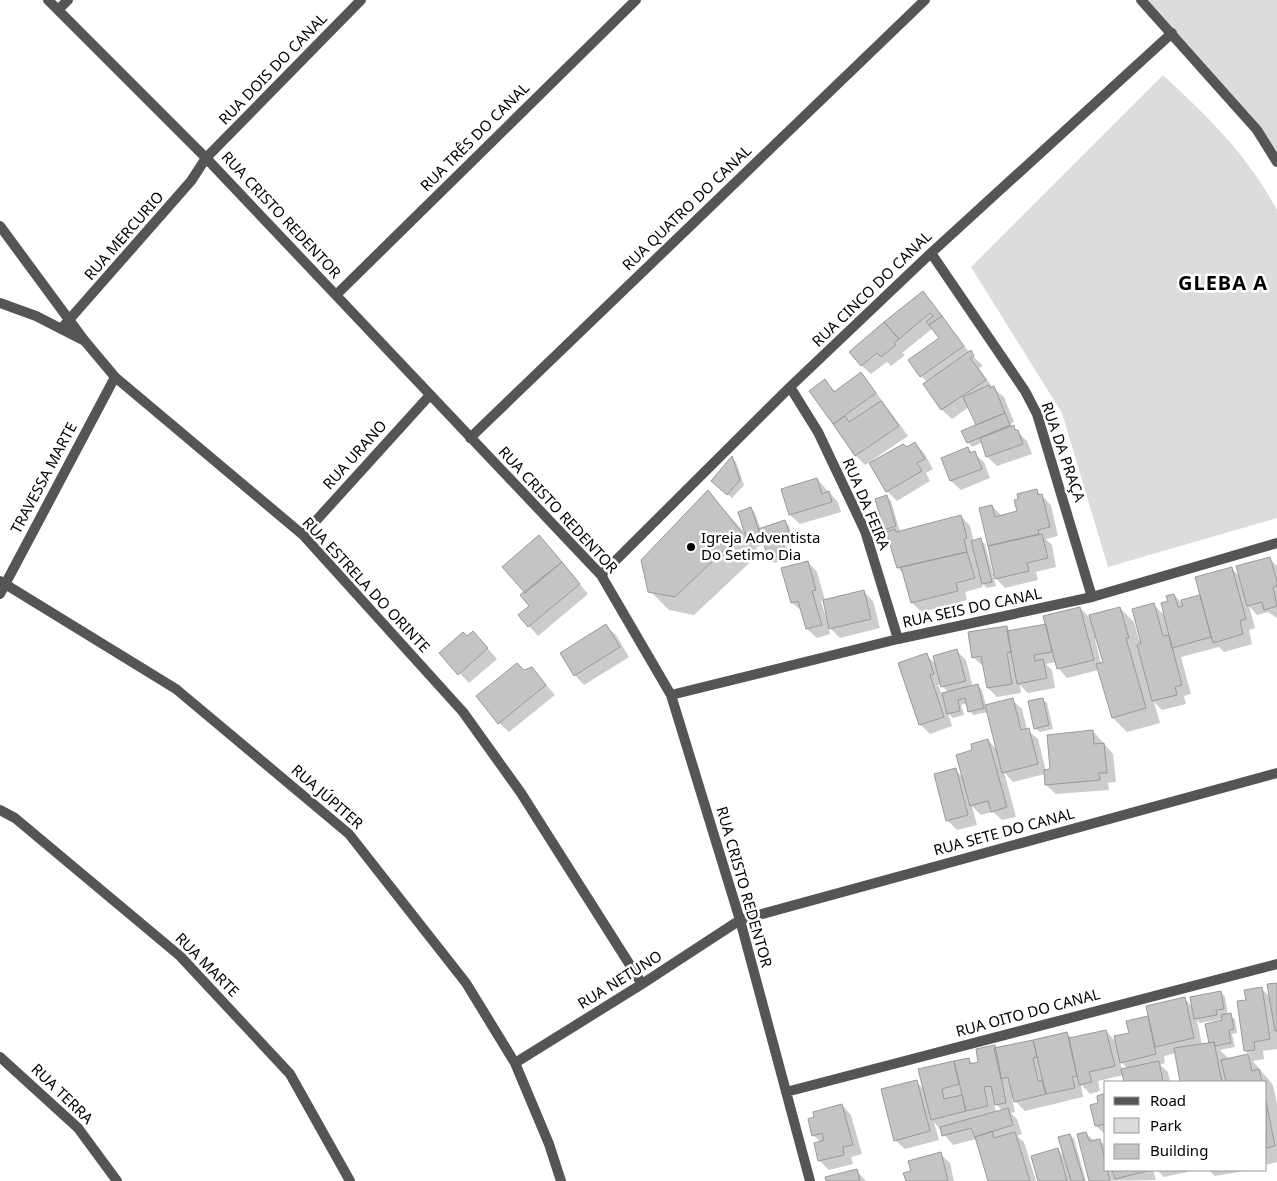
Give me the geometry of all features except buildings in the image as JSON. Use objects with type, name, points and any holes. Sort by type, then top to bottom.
[{"type":"street","name":"RUA CRISTO REDENTOR","points":[[48,0],[206,158],[601,575],[671,695],[740,920],[810,1181]]},
{"type":"street","points":[[58,10],[68,0]]},
{"type":"street","name":"RUA DOIS DO CANAL","points":[[206,158],[361,0]]},
{"type":"street","name":"RUA TRÊS DO CANAL","points":[[336,295],[636,0]]},
{"type":"street","name":"RUA QUATRO DO CANAL","points":[[470,438],[925,0]]},
{"type":"street","points":[[1141,0],[1257,130],[1277,162]]},
{"type":"street","name":"RUA CINCO DO CANAL","points":[[601,575],[790,387],[931,253],[1172,33]]},
{"type":"street","name":"RUA MERCURIO","points":[[61,329],[191,181],[206,158]]},
{"type":"street","name":"RUA ESTRELA DO ORINTE","points":[[0,226],[84,340],[115,377],[302,535],[463,712],[522,794],[642,984]]},
{"type":"street","name":"RUA DA PRAÇA","points":[[931,253],[1025,391],[1037,414],[1092,597]]},
{"type":"street","points":[[0,303],[36,316],[84,340]]},
{"type":"street","name":"TRAVESSA MARTE","points":[[0,594],[3,582],[115,377]]},
{"type":"street","name":"RUA DA FEIRA","points":[[790,387],[818,432],[865,531],[898,639]]},
{"type":"street","name":"RUA URANO","points":[[302,535],[430,395]]},
{"type":"street","name":"RUA SEIS DO CANAL","points":[[671,695],[898,639],[1092,597],[1277,543]]},
{"type":"street","name":"RUA JÚPITER","points":[[3,582],[176,689],[349,834],[466,983],[515,1063],[550,1144],[561,1181]]},
{"type":"street","name":"RUA SETE DO CANAL","points":[[740,920],[1277,773]]},
{"type":"street","name":"RUA MARTE","points":[[0,810],[14,818],[186,963],[290,1074],[350,1181]]},
{"type":"street","name":"RUA NETUNO","points":[[515,1063],[740,920]]},
{"type":"street","name":"RUA OITO DO CANAL","points":[[786,1092],[1277,964]]},
{"type":"street","name":"RUA TERRA","points":[[0,1057],[78,1128],[117,1181]]},
{"type":"green space","points":[[1141,0],[1277,0],[1277,162],[1257,130]]},
{"type":"green space","points":[[1163,75],[1212,122],[1240,154],[1277,210],[1277,518],[1108,567],[1062,413],[971,267]]},
{"type":"place","name":"Igreja Adventista Do Setimo Dia","points":[[691,547]]},
{"type":"district","name":"GLEBA A","points":[[1223,283]]}]
